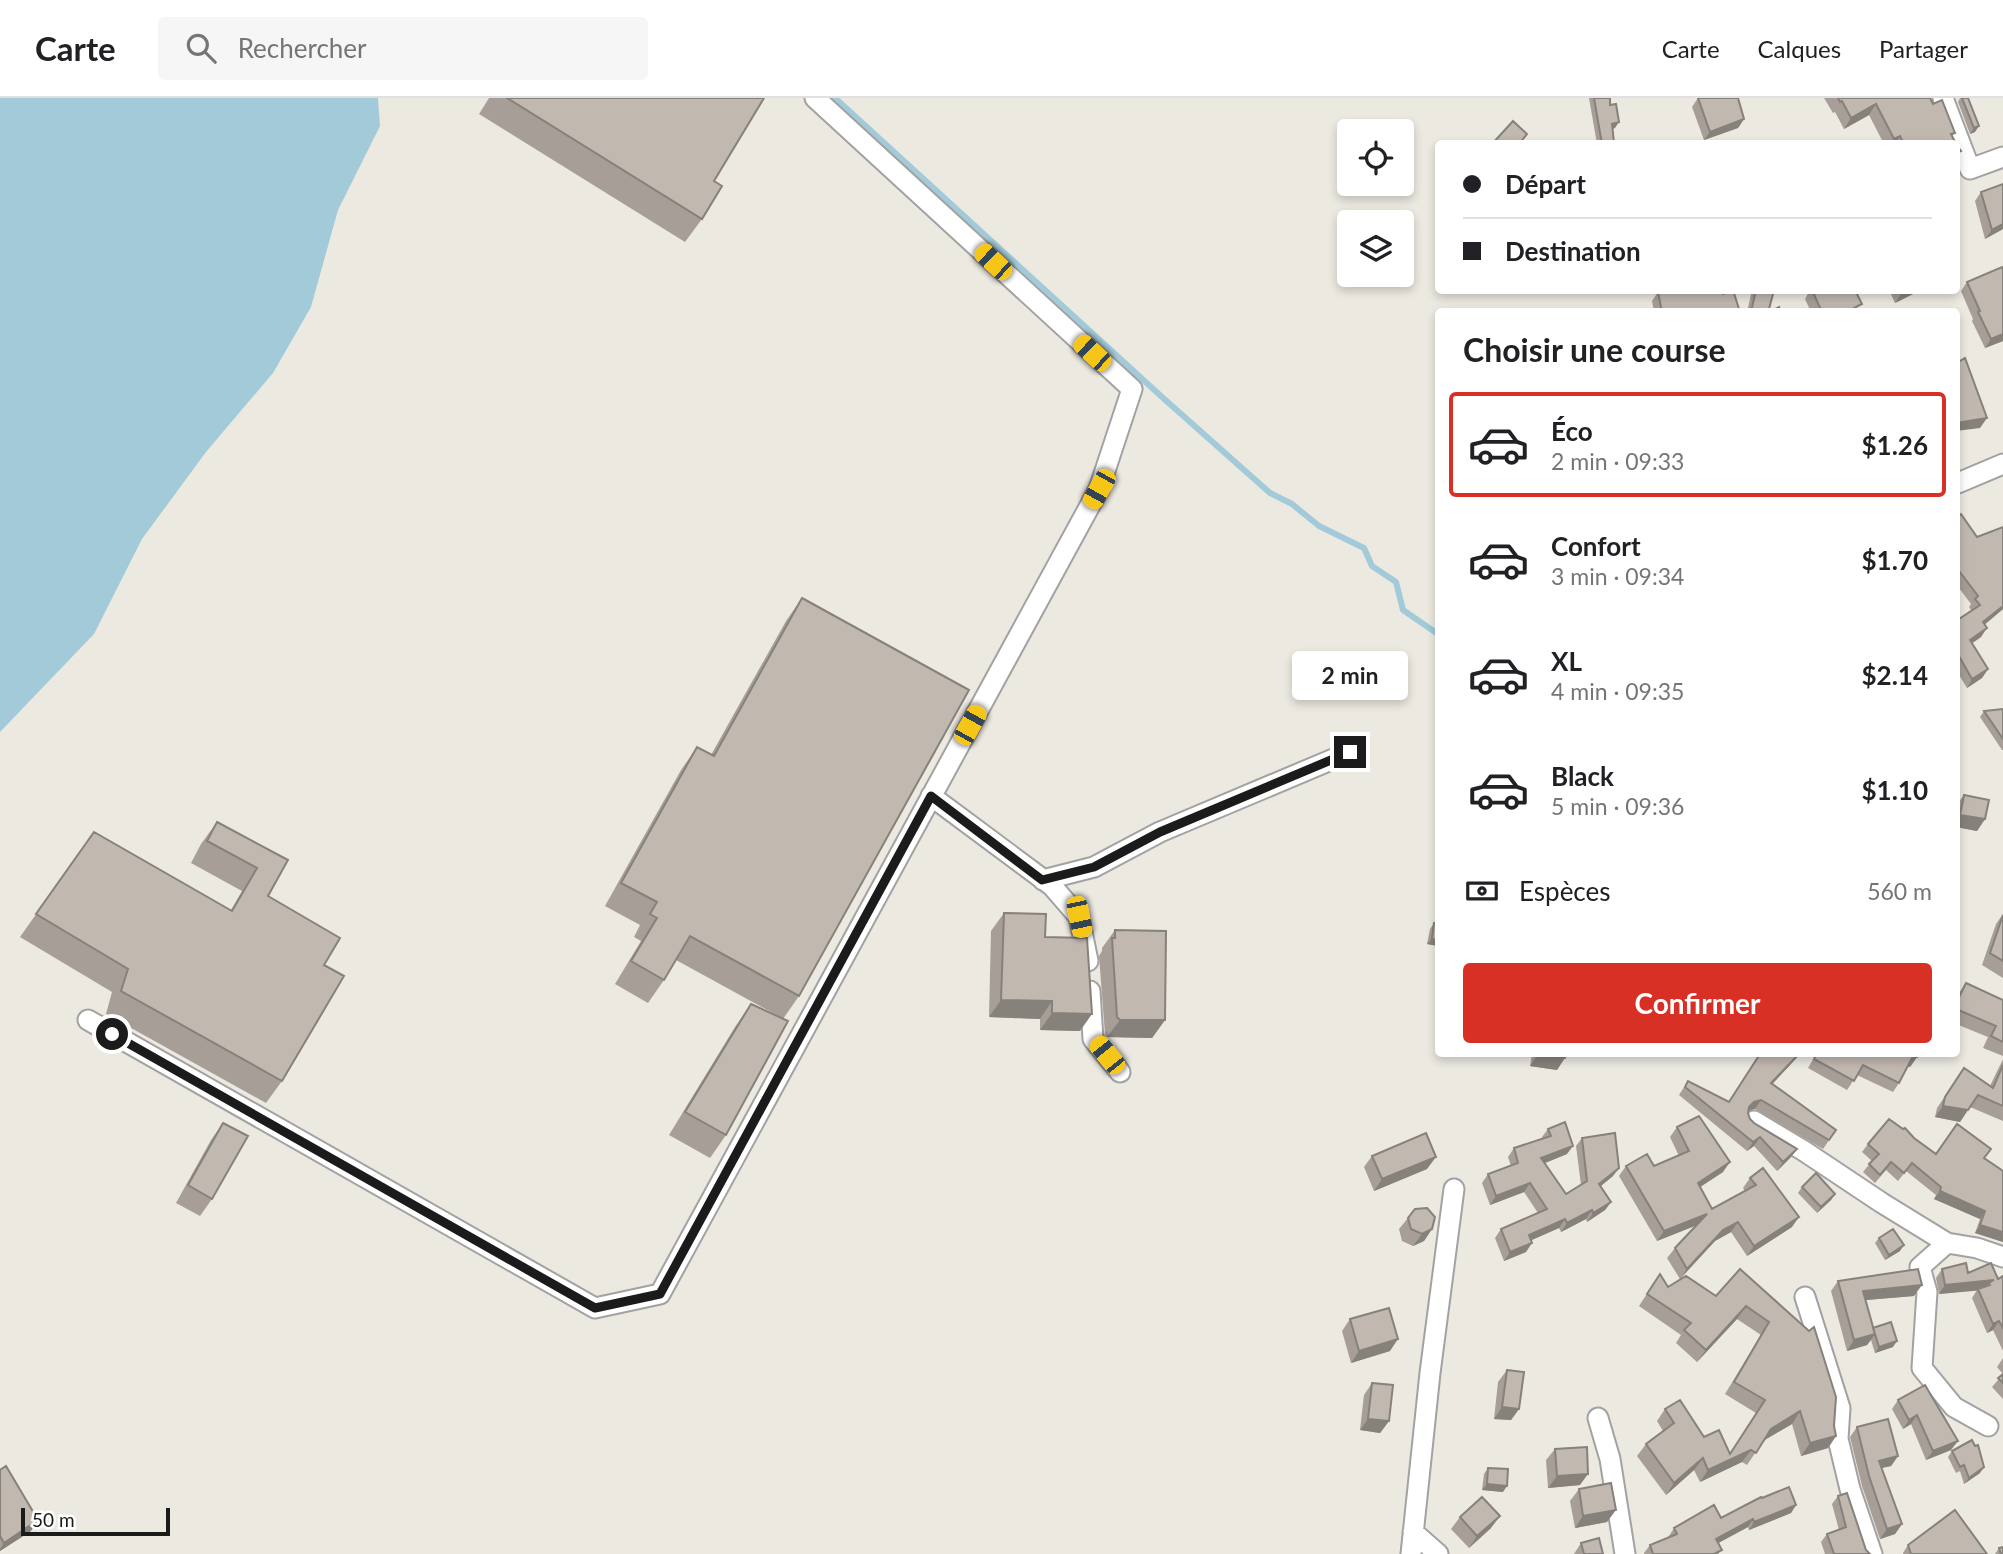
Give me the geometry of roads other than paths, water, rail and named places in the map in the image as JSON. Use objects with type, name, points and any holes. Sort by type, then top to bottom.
[{"type":"street","points":[[88,1020],[595,1308],[660,1294],[1099,489],[1132,389],[815,98]]},
{"type":"street","points":[[1943,98],[1959,140]]},
{"type":"street","points":[[1960,143],[1970,169],[2003,157]]},
{"type":"street","points":[[1960,482],[2003,464]]},
{"type":"street","points":[[1042,880],[1094,867],[1160,832],[1350,752]]},
{"type":"street","points":[[931,796],[1052,887],[1079,917],[1088,961],[1093,1039],[1120,1072]]},
{"type":"street","points":[[1754,1121],[1947,1243],[1977,1248],[2003,1257]]},
{"type":"street","points":[[1411,1554],[1430,1373],[1454,1189]]},
{"type":"street","points":[[1947,1243],[1920,1267],[1927,1292],[1923,1368],[1954,1407],[1988,1426]]},
{"type":"street","points":[[1805,1297],[1840,1408],[1838,1439],[1850,1489],[1872,1554]]},
{"type":"street","points":[[1598,1419],[1610,1459],[1625,1554]]},
{"type":"street","points":[[1413,1532],[1438,1554]]},
{"type":"water","points":[[0,98],[378,98],[380,126],[338,210],[311,307],[273,373],[206,452],[142,539],[94,634],[0,732]]},
{"type":"waterway","points":[[835,98],[1270,493],[1292,504],[1319,526],[1364,548],[1372,566],[1396,582],[1403,610],[1435,632]]}]
